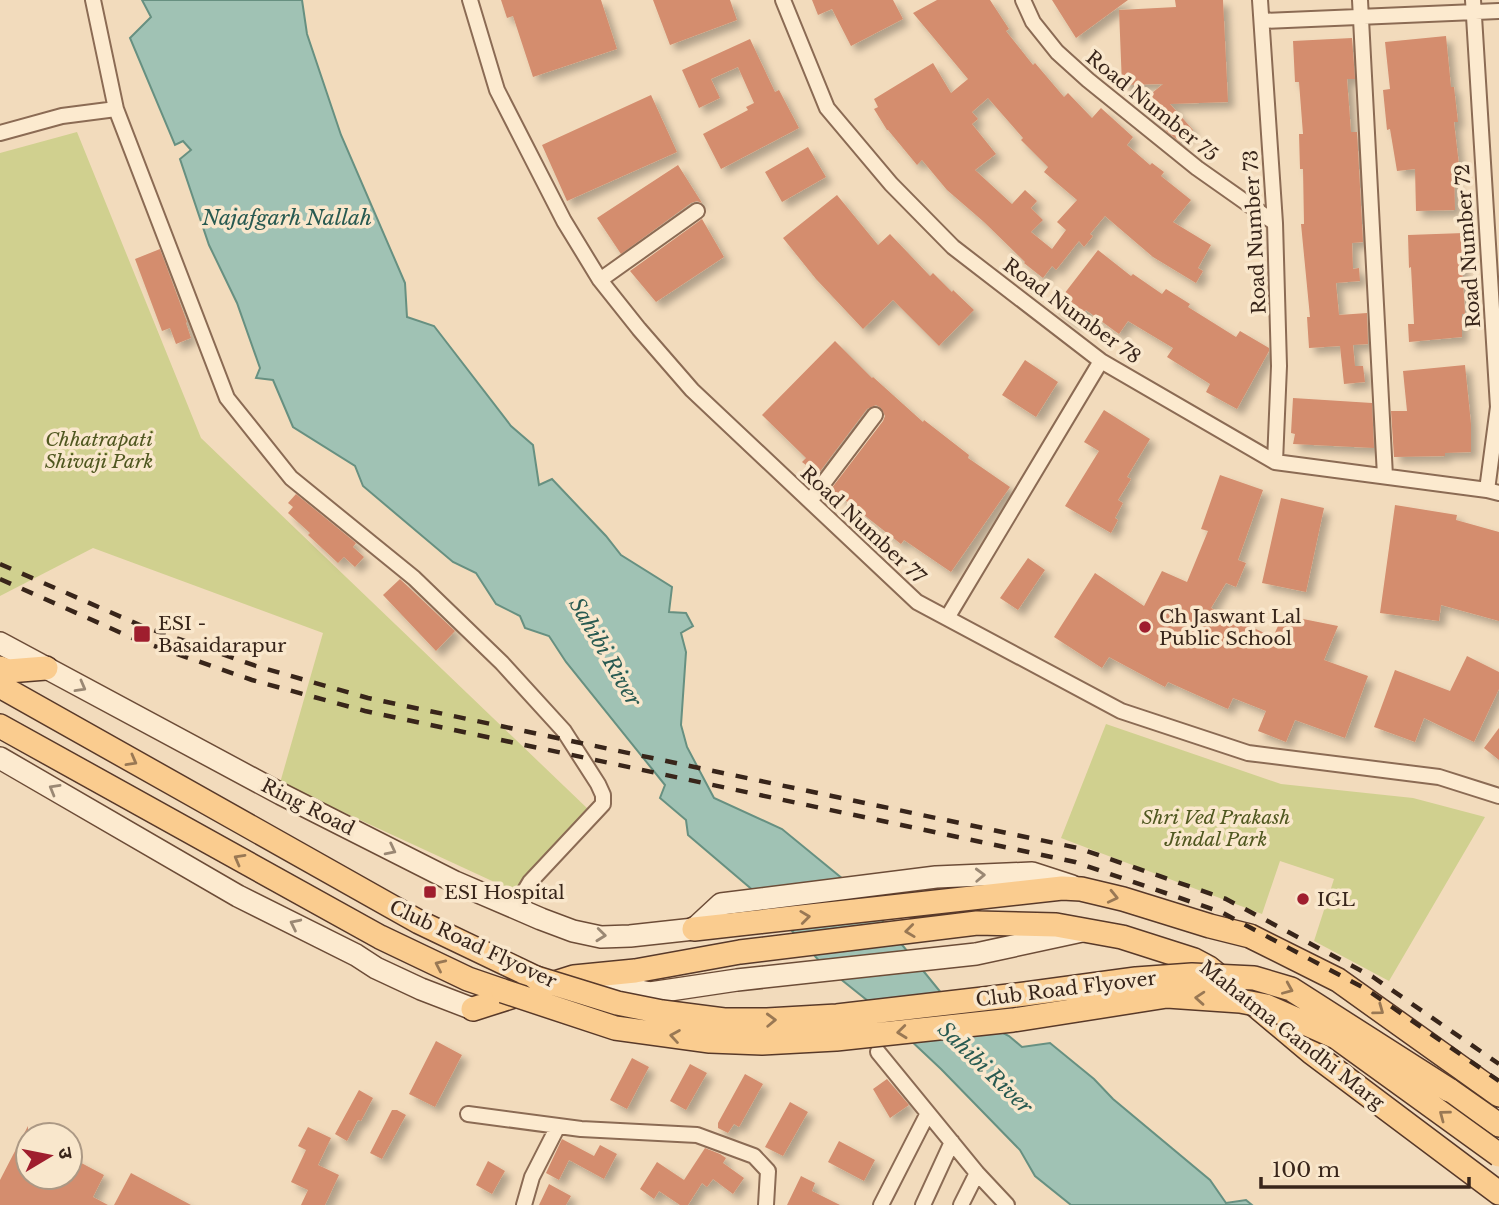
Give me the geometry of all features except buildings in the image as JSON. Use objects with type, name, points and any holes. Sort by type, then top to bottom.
[{"type":"main road","name":"Ring Road","points":[[0,643],[281,794],[455,881],[515,907],[573,930],[601,937],[694,929]]},
{"type":"main road","points":[[0,668],[8,671],[46,668]]},
{"type":"main road","name":"Club Road Flyover","points":[[4,688],[419,922],[536,978],[617,1003],[724,1020],[766,1020],[837,1016],[1136,979],[1192,975],[1254,978],[1291,989],[1499,1125]]},
{"type":"main road","name":"Club Road Flyover","points":[[0,726],[380,937],[468,979],[615,1028],[710,1041],[762,1043],[836,1039],[1013,1020],[1167,996],[1240,1001],[1266,1006],[1336,1037],[1499,1155]]},
{"type":"main road","points":[[0,758],[238,896],[356,955],[376,968],[473,1009],[574,977],[650,993],[737,980],[976,954],[1084,930]]},
{"type":"main road","points":[[694,929],[722,904],[936,877],[1032,873],[1250,936],[1338,980],[1499,1095]]},
{"type":"main road","points":[[694,929],[1062,888],[1081,889]]},
{"type":"main road","name":"Mahatma Gandhi Marg","points":[[574,977],[635,971],[740,952],[977,923],[1056,925],[1122,937],[1166,950],[1209,968],[1311,1052],[1499,1193]]},
{"type":"street","points":[[93,0],[116,109],[227,397],[291,478],[414,578],[502,663],[565,731],[598,784],[603,795],[603,804],[530,882],[515,907]]},
{"type":"street","name":"Road Number 77","points":[[470,0],[497,90],[564,221],[600,280],[692,390],[917,602],[1121,710],[1248,753],[1439,777],[1499,796]]},
{"type":"street","name":"Road Number 78","points":[[783,0],[827,108],[891,184],[953,247],[1101,360],[1275,462],[1493,492]]},
{"type":"street","name":"Road Number 75","points":[[1023,0],[1033,22],[1057,52],[1088,80],[1197,168],[1275,223]]},
{"type":"street","name":"Road Number 73","points":[[1261,0],[1275,223],[1279,366],[1275,462]]},
{"type":"street","points":[[1360,0],[1385,476]]},
{"type":"street","points":[[1262,21],[1361,17],[1473,6],[1499,11]]},
{"type":"street","name":"Road Number 72","points":[[1473,6],[1497,407],[1493,492]]},
{"type":"street","points":[[0,133],[62,116],[116,109]]},
{"type":"street","points":[[600,280],[696,211]]},
{"type":"street","points":[[947,618],[1101,360]]},
{"type":"street","points":[[810,500],[874,415]]},
{"type":"street","points":[[878,1052],[1003,1203]]},
{"type":"street","points":[[881,1205],[928,1113]]},
{"type":"street","points":[[468,1114],[581,1129],[697,1135],[754,1156],[768,1171],[766,1205]]},
{"type":"street","points":[[524,1205],[533,1177],[558,1126]]},
{"type":"street","points":[[923,1205],[952,1142]]},
{"type":"street","points":[[961,1205],[977,1173]]},
{"type":"green space","name":"Chhatrapati Shivaji Park","points":[[77,132],[201,438],[589,810],[514,891],[280,783],[323,633],[93,548],[0,596],[0,153]]},
{"type":"green space","name":"Shri Ved Prakash Jindal Park","points":[[1106,724],[1281,784],[1413,798],[1485,817],[1389,981],[1314,941],[1334,879],[1280,861],[1262,914],[1061,838]]},
{"type":"water","name":"Najafgarh Nallah","points":[[142,0],[302,0],[307,34],[341,135],[405,283],[407,317],[434,326],[511,426],[533,445],[539,485],[552,479],[621,555],[672,587],[669,612],[686,613],[693,626],[681,633],[686,652],[681,725],[687,747],[714,798],[782,829],[860,893],[942,994],[968,1015],[1009,1036],[1022,1047],[1050,1043],[1210,1180],[1226,1203],[1246,1200],[1252,1205],[1071,1205],[1035,1176],[1020,1150],[941,1069],[873,1005],[823,965],[762,898],[688,835],[686,820],[660,798],[665,785],[566,662],[549,636],[525,628],[520,616],[496,604],[476,573],[453,562],[363,486],[355,466],[293,427],[273,380],[256,378],[260,368],[237,303],[209,245],[180,159],[191,150],[183,141],[175,145],[130,38],[151,17]]},
{"type":"railway","points":[[0,564],[142,626],[256,666],[368,698],[1078,848],[1226,899],[1373,977],[1499,1064]]},
{"type":"railway","points":[[0,579],[137,640],[252,680],[365,711],[1075,862],[1221,912],[1366,989],[1499,1081]]},
{"type":"place","name":"Ch Jaswant Lal Public School","points":[[1145,627]]},
{"type":"place","name":"ESI - Basaidarapur","points":[[142,634]]},
{"type":"place","name":"ESI Hospital","points":[[430,892]]},
{"type":"place","name":"IGL","points":[[1303,899]]},
{"type":"water label","name":"Sahibi River","points":[[605,652]]},
{"type":"water label","name":"Sahibi River","points":[[985,1068]]}]
